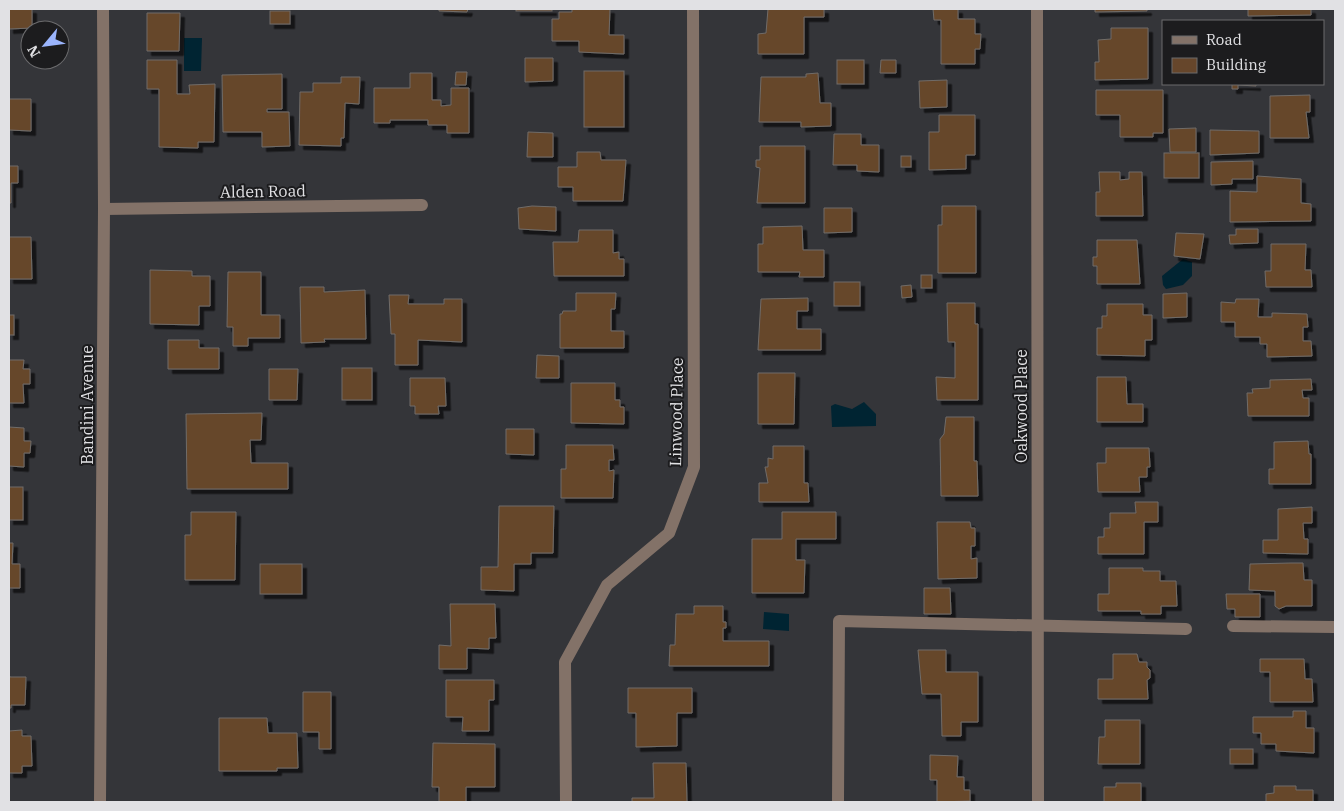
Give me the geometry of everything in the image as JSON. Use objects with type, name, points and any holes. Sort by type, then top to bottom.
[{"type":"street","name":"Bandini Avenue","points":[[100,802],[104,209],[103,9]]},
{"type":"street","name":"Linwood Place","points":[[566,802],[565,662],[607,585],[669,533],[694,467],[693,9]]},
{"type":"street","name":"Oakwood Place","points":[[1037,9],[1038,802]]},
{"type":"street","name":"Alden Road","points":[[104,209],[422,205]]},
{"type":"street","points":[[838,802],[839,622],[1186,629]]},
{"type":"street","points":[[1233,626],[1335,627]]},
{"type":"water","points":[[184,38],[202,38],[201,71],[184,71]]},
{"type":"water","points":[[1183,259],[1192,262],[1192,276],[1183,285],[1166,289],[1163,285],[1162,276]]},
{"type":"water","points":[[864,402],[876,414],[876,426],[832,427],[831,406],[835,404],[852,409]]},
{"type":"water","points":[[764,612],[789,614],[789,631],[763,629]]},
{"type":"building","points":[[9,9],[32,9],[32,20],[20,20],[20,29],[9,29]]},
{"type":"building","points":[[439,9],[468,9],[467,12],[439,11]]},
{"type":"building","points":[[516,9],[552,9],[552,11],[516,11]]},
{"type":"building","points":[[572,9],[610,9],[609,35],[624,35],[624,54],[579,52],[579,41],[552,41],[552,19],[559,19],[559,12],[572,12]]},
{"type":"building","points":[[768,9],[824,9],[824,17],[804,17],[804,54],[758,54],[758,34],[766,33]]},
{"type":"building","points":[[933,9],[958,9],[958,19],[975,19],[975,34],[981,34],[980,49],[975,49],[975,64],[941,64],[941,20],[934,20]]},
{"type":"building","points":[[1095,9],[1147,9],[1147,11],[1095,12]]},
{"type":"building","points":[[1248,9],[1311,9],[1311,15],[1248,16]]},
{"type":"building","points":[[270,11],[290,11],[290,24],[270,24]]},
{"type":"building","points":[[147,13],[180,13],[179,51],[147,51]]},
{"type":"building","points":[[1111,28],[1148,28],[1148,79],[1095,80],[1095,62],[1099,62],[1098,40],[1111,39]]},
{"type":"building","points":[[525,58],[553,58],[553,81],[525,82]]},
{"type":"building","points":[[147,60],[177,60],[177,94],[190,94],[189,85],[215,84],[214,142],[198,142],[198,148],[159,147],[159,89],[147,89]]},
{"type":"building","points":[[837,60],[864,60],[864,84],[837,84]]},
{"type":"building","points":[[881,60],[896,60],[896,73],[880,73]]},
{"type":"building","points":[[584,71],[624,71],[624,127],[584,127]]},
{"type":"building","points":[[456,72],[467,72],[466,85],[455,85]]},
{"type":"building","points":[[410,73],[432,73],[432,100],[441,100],[441,106],[451,105],[451,88],[469,88],[469,133],[447,133],[447,125],[428,125],[428,120],[390,120],[390,123],[374,123],[374,88],[410,88]]},
{"type":"building","points":[[818,73],[820,103],[831,103],[831,126],[801,127],[801,122],[759,122],[761,77],[806,77],[806,74]]},
{"type":"building","points":[[282,74],[282,109],[267,109],[267,112],[289,112],[290,146],[262,147],[262,132],[223,132],[222,75]]},
{"type":"building","points":[[341,77],[360,77],[359,104],[345,103],[344,138],[341,138],[341,146],[299,145],[300,92],[313,92],[313,83],[341,83]]},
{"type":"building","points":[[947,80],[947,107],[920,108],[919,81]]},
{"type":"building","points":[[1232,85],[1238,85],[1238,89],[1232,89]]},
{"type":"building","points":[[1096,90],[1163,90],[1163,133],[1153,133],[1153,137],[1120,137],[1120,115],[1096,115]]},
{"type":"building","points":[[1310,95],[1310,112],[1306,112],[1309,138],[1270,138],[1270,96]]},
{"type":"building","points":[[9,99],[31,99],[31,131],[9,130]]},
{"type":"building","points":[[939,115],[975,115],[975,155],[966,155],[966,169],[929,170],[929,132],[939,132]]},
{"type":"building","points":[[1196,128],[1196,152],[1170,152],[1169,129]]},
{"type":"building","points":[[1210,130],[1259,131],[1259,153],[1210,155]]},
{"type":"building","points":[[528,132],[553,133],[553,157],[527,157]]},
{"type":"building","points":[[834,134],[861,134],[861,145],[879,145],[879,172],[857,171],[857,165],[833,165]]},
{"type":"building","points":[[760,146],[805,146],[805,203],[757,203],[760,168],[756,167],[756,160],[760,160]]},
{"type":"building","points":[[577,152],[600,152],[601,160],[626,160],[623,201],[573,201],[573,187],[558,187],[558,167],[577,167]]},
{"type":"building","points":[[1164,153],[1199,153],[1199,178],[1164,178]]},
{"type":"building","points":[[901,156],[911,156],[911,167],[901,167]]},
{"type":"building","points":[[1253,161],[1253,179],[1232,179],[1232,184],[1211,185],[1211,162]]},
{"type":"building","points":[[9,166],[18,166],[18,183],[11,183],[11,203],[9,203]]},
{"type":"building","points":[[1099,172],[1120,172],[1120,180],[1129,179],[1129,172],[1142,172],[1143,216],[1096,216],[1096,192],[1100,192]]},
{"type":"building","points":[[1257,176],[1301,179],[1301,203],[1311,204],[1311,221],[1230,222],[1230,191],[1257,192]]},
{"type":"building","points":[[532,206],[556,207],[556,231],[519,229],[518,208]]},
{"type":"building","points":[[942,206],[976,206],[976,273],[938,273],[938,225],[942,225]]},
{"type":"building","points":[[824,208],[852,208],[852,232],[824,233]]},
{"type":"building","points":[[802,226],[803,250],[824,250],[824,277],[799,277],[800,272],[758,272],[758,244],[763,244],[763,227]]},
{"type":"building","points":[[1236,229],[1258,229],[1258,243],[1230,244],[1229,235],[1236,235]]},
{"type":"building","points":[[579,230],[613,230],[613,253],[619,252],[619,259],[624,259],[624,276],[554,276],[553,242],[578,242]]},
{"type":"building","points":[[1176,233],[1204,234],[1200,259],[1174,256]]},
{"type":"building","points":[[9,237],[31,237],[32,279],[9,279]]},
{"type":"building","points":[[1097,240],[1137,240],[1140,284],[1097,284],[1097,266],[1093,266],[1093,257],[1097,257]]},
{"type":"building","points":[[1271,244],[1306,244],[1305,270],[1311,270],[1312,287],[1266,287],[1265,271],[1271,271]]},
{"type":"building","points":[[150,270],[192,271],[192,276],[210,276],[210,306],[199,306],[199,325],[150,324]]},
{"type":"building","points":[[228,272],[261,272],[261,315],[280,315],[280,338],[248,338],[248,346],[233,346],[233,327],[227,327]]},
{"type":"building","points":[[921,275],[932,275],[932,288],[921,288]]},
{"type":"building","points":[[834,282],[860,282],[860,306],[834,306]]},
{"type":"building","points":[[911,285],[912,297],[902,298],[901,286]]},
{"type":"building","points":[[300,287],[324,287],[324,292],[365,290],[366,339],[324,339],[325,342],[301,343]]},
{"type":"building","points":[[576,293],[616,293],[615,309],[611,309],[611,331],[624,331],[624,348],[560,348],[560,314],[563,311],[576,311]]},
{"type":"building","points":[[1187,293],[1187,317],[1163,318],[1163,294]]},
{"type":"building","points":[[389,295],[409,295],[408,304],[444,304],[444,299],[462,299],[462,342],[418,340],[418,365],[395,365],[395,334],[391,334]]},
{"type":"building","points":[[808,298],[808,311],[797,311],[797,329],[821,329],[821,350],[758,350],[761,299]]},
{"type":"building","points":[[1236,299],[1259,299],[1258,317],[1272,317],[1272,313],[1307,314],[1308,327],[1303,327],[1303,341],[1311,341],[1312,356],[1267,357],[1267,344],[1260,344],[1260,337],[1235,337],[1235,322],[1221,322],[1221,302],[1235,303]]},
{"type":"building","points":[[947,303],[975,303],[975,324],[978,324],[978,400],[937,400],[936,377],[955,378],[955,342],[948,342]]},
{"type":"building","points":[[1107,304],[1143,304],[1143,315],[1152,315],[1152,340],[1145,340],[1145,356],[1097,355],[1097,328],[1102,328],[1102,316],[1107,316]]},
{"type":"building","points":[[9,315],[14,315],[14,335],[9,335]]},
{"type":"building","points":[[168,340],[199,340],[199,348],[219,348],[219,369],[168,369]]},
{"type":"building","points":[[537,355],[559,356],[559,378],[536,378]]},
{"type":"building","points":[[9,360],[24,360],[23,369],[30,369],[30,384],[23,384],[24,403],[9,403]]},
{"type":"building","points":[[342,368],[372,368],[372,400],[342,400]]},
{"type":"building","points":[[269,369],[298,369],[297,400],[269,400]]},
{"type":"building","points":[[758,373],[795,373],[794,424],[758,424]]},
{"type":"building","points":[[1097,377],[1126,377],[1127,404],[1143,404],[1143,422],[1097,422]]},
{"type":"building","points":[[410,378],[445,378],[446,406],[438,406],[439,414],[415,414],[415,406],[410,406]]},
{"type":"building","points":[[1311,379],[1312,390],[1302,390],[1303,398],[1309,398],[1309,416],[1248,416],[1247,393],[1253,393],[1252,389],[1270,388],[1270,380]]},
{"type":"building","points":[[571,383],[615,383],[615,400],[620,400],[620,407],[624,407],[624,424],[571,423]]},
{"type":"building","points":[[262,413],[261,440],[250,440],[251,463],[288,463],[288,489],[187,489],[186,414]]},
{"type":"building","points":[[946,417],[974,417],[974,461],[977,461],[978,496],[941,496],[940,439],[944,434]]},
{"type":"building","points":[[9,427],[24,428],[24,441],[31,441],[30,453],[24,453],[24,467],[9,466]]},
{"type":"building","points":[[506,429],[534,429],[534,455],[506,454]]},
{"type":"building","points":[[1308,441],[1309,454],[1311,454],[1311,484],[1269,484],[1269,469],[1274,469],[1274,442]]},
{"type":"building","points":[[566,445],[613,445],[614,460],[609,460],[609,471],[614,470],[613,498],[561,498],[561,469],[566,469]]},
{"type":"building","points":[[773,446],[804,446],[804,483],[808,483],[809,502],[759,502],[759,483],[768,483],[765,467],[768,467],[768,458],[773,459]]},
{"type":"building","points":[[1106,448],[1149,448],[1150,467],[1147,467],[1147,477],[1139,477],[1140,492],[1098,492],[1097,463],[1106,463]]},
{"type":"building","points":[[9,487],[23,487],[23,520],[9,520]]},
{"type":"building","points":[[1135,502],[1158,502],[1158,522],[1144,522],[1144,554],[1098,554],[1098,537],[1104,537],[1104,528],[1110,528],[1110,513],[1136,513]]},
{"type":"building","points":[[499,506],[554,506],[553,553],[531,553],[531,564],[514,564],[514,591],[481,590],[481,567],[498,567]]},
{"type":"building","points":[[1312,507],[1312,523],[1303,523],[1304,539],[1308,539],[1308,554],[1263,553],[1263,540],[1278,540],[1278,509]]},
{"type":"building","points":[[191,512],[236,512],[235,580],[185,580],[185,535],[191,535]]},
{"type":"building","points":[[782,512],[836,512],[836,539],[796,539],[796,560],[805,560],[804,593],[752,593],[752,539],[782,539]]},
{"type":"building","points":[[937,522],[970,522],[971,528],[975,528],[975,546],[971,546],[971,559],[977,558],[977,578],[938,579]]},
{"type":"building","points":[[9,543],[13,543],[12,564],[20,564],[20,588],[9,588]]},
{"type":"building","points":[[1303,563],[1304,580],[1312,580],[1312,606],[1286,606],[1279,609],[1275,606],[1275,591],[1249,590],[1250,564]]},
{"type":"building","points":[[260,564],[302,564],[302,594],[260,594]]},
{"type":"building","points":[[1109,568],[1143,568],[1143,571],[1160,571],[1160,581],[1176,581],[1177,606],[1161,606],[1161,614],[1141,614],[1141,611],[1098,611],[1098,594],[1109,594]]},
{"type":"building","points":[[924,588],[950,588],[951,614],[924,614]]},
{"type":"building","points":[[1226,594],[1260,594],[1260,617],[1235,617],[1235,609],[1227,609]]},
{"type":"building","points":[[450,604],[495,604],[496,638],[489,638],[489,649],[467,648],[467,669],[439,669],[439,645],[451,646]]},
{"type":"building","points":[[694,606],[723,606],[723,622],[726,622],[726,628],[723,628],[723,641],[769,641],[769,666],[669,666],[670,645],[675,645],[676,614],[694,614]]},
{"type":"building","points":[[918,650],[946,650],[946,672],[978,672],[978,722],[961,722],[961,736],[942,736],[941,694],[922,694]]},
{"type":"building","points":[[1113,654],[1137,654],[1139,662],[1147,662],[1147,667],[1150,670],[1150,678],[1147,680],[1148,699],[1098,699],[1098,679],[1113,679]]},
{"type":"building","points":[[1260,659],[1304,659],[1305,679],[1312,679],[1313,702],[1270,702],[1270,672],[1260,672]]},
{"type":"building","points":[[9,674],[10,677],[26,677],[25,705],[11,705],[11,708],[9,708]]},
{"type":"building","points":[[446,680],[494,680],[494,700],[489,700],[489,731],[462,731],[463,717],[446,717]]},
{"type":"building","points":[[628,688],[692,688],[692,713],[677,713],[677,746],[636,747],[636,713],[628,713]]},
{"type":"building","points":[[303,692],[331,692],[331,749],[319,749],[319,732],[303,732]]},
{"type":"building","points":[[1293,711],[1306,711],[1306,728],[1314,728],[1314,753],[1276,751],[1276,744],[1261,744],[1261,733],[1253,733],[1253,717],[1293,717]]},
{"type":"building","points":[[219,718],[267,718],[268,733],[297,733],[298,768],[277,768],[277,771],[219,771]]},
{"type":"building","points":[[1105,720],[1140,720],[1140,764],[1098,764],[1099,737],[1105,737]]},
{"type":"building","points":[[22,730],[22,736],[31,736],[32,766],[22,766],[22,773],[9,773],[9,731]]},
{"type":"building","points":[[433,743],[495,744],[495,787],[466,787],[466,802],[439,802],[439,787],[432,787]]},
{"type":"building","points":[[1230,749],[1253,749],[1253,764],[1230,764]]},
{"type":"building","points":[[930,755],[958,756],[957,777],[964,777],[964,790],[970,790],[970,801],[937,802],[937,780],[930,780]]},
{"type":"building","points":[[653,763],[686,763],[687,802],[632,802],[632,798],[654,798]]},
{"type":"building","points":[[1116,783],[1141,783],[1141,802],[1104,802],[1104,787],[1116,787]]},
{"type":"building","points":[[1274,786],[1296,786],[1296,790],[1313,790],[1313,802],[1266,802],[1266,794],[1274,793]]}]
